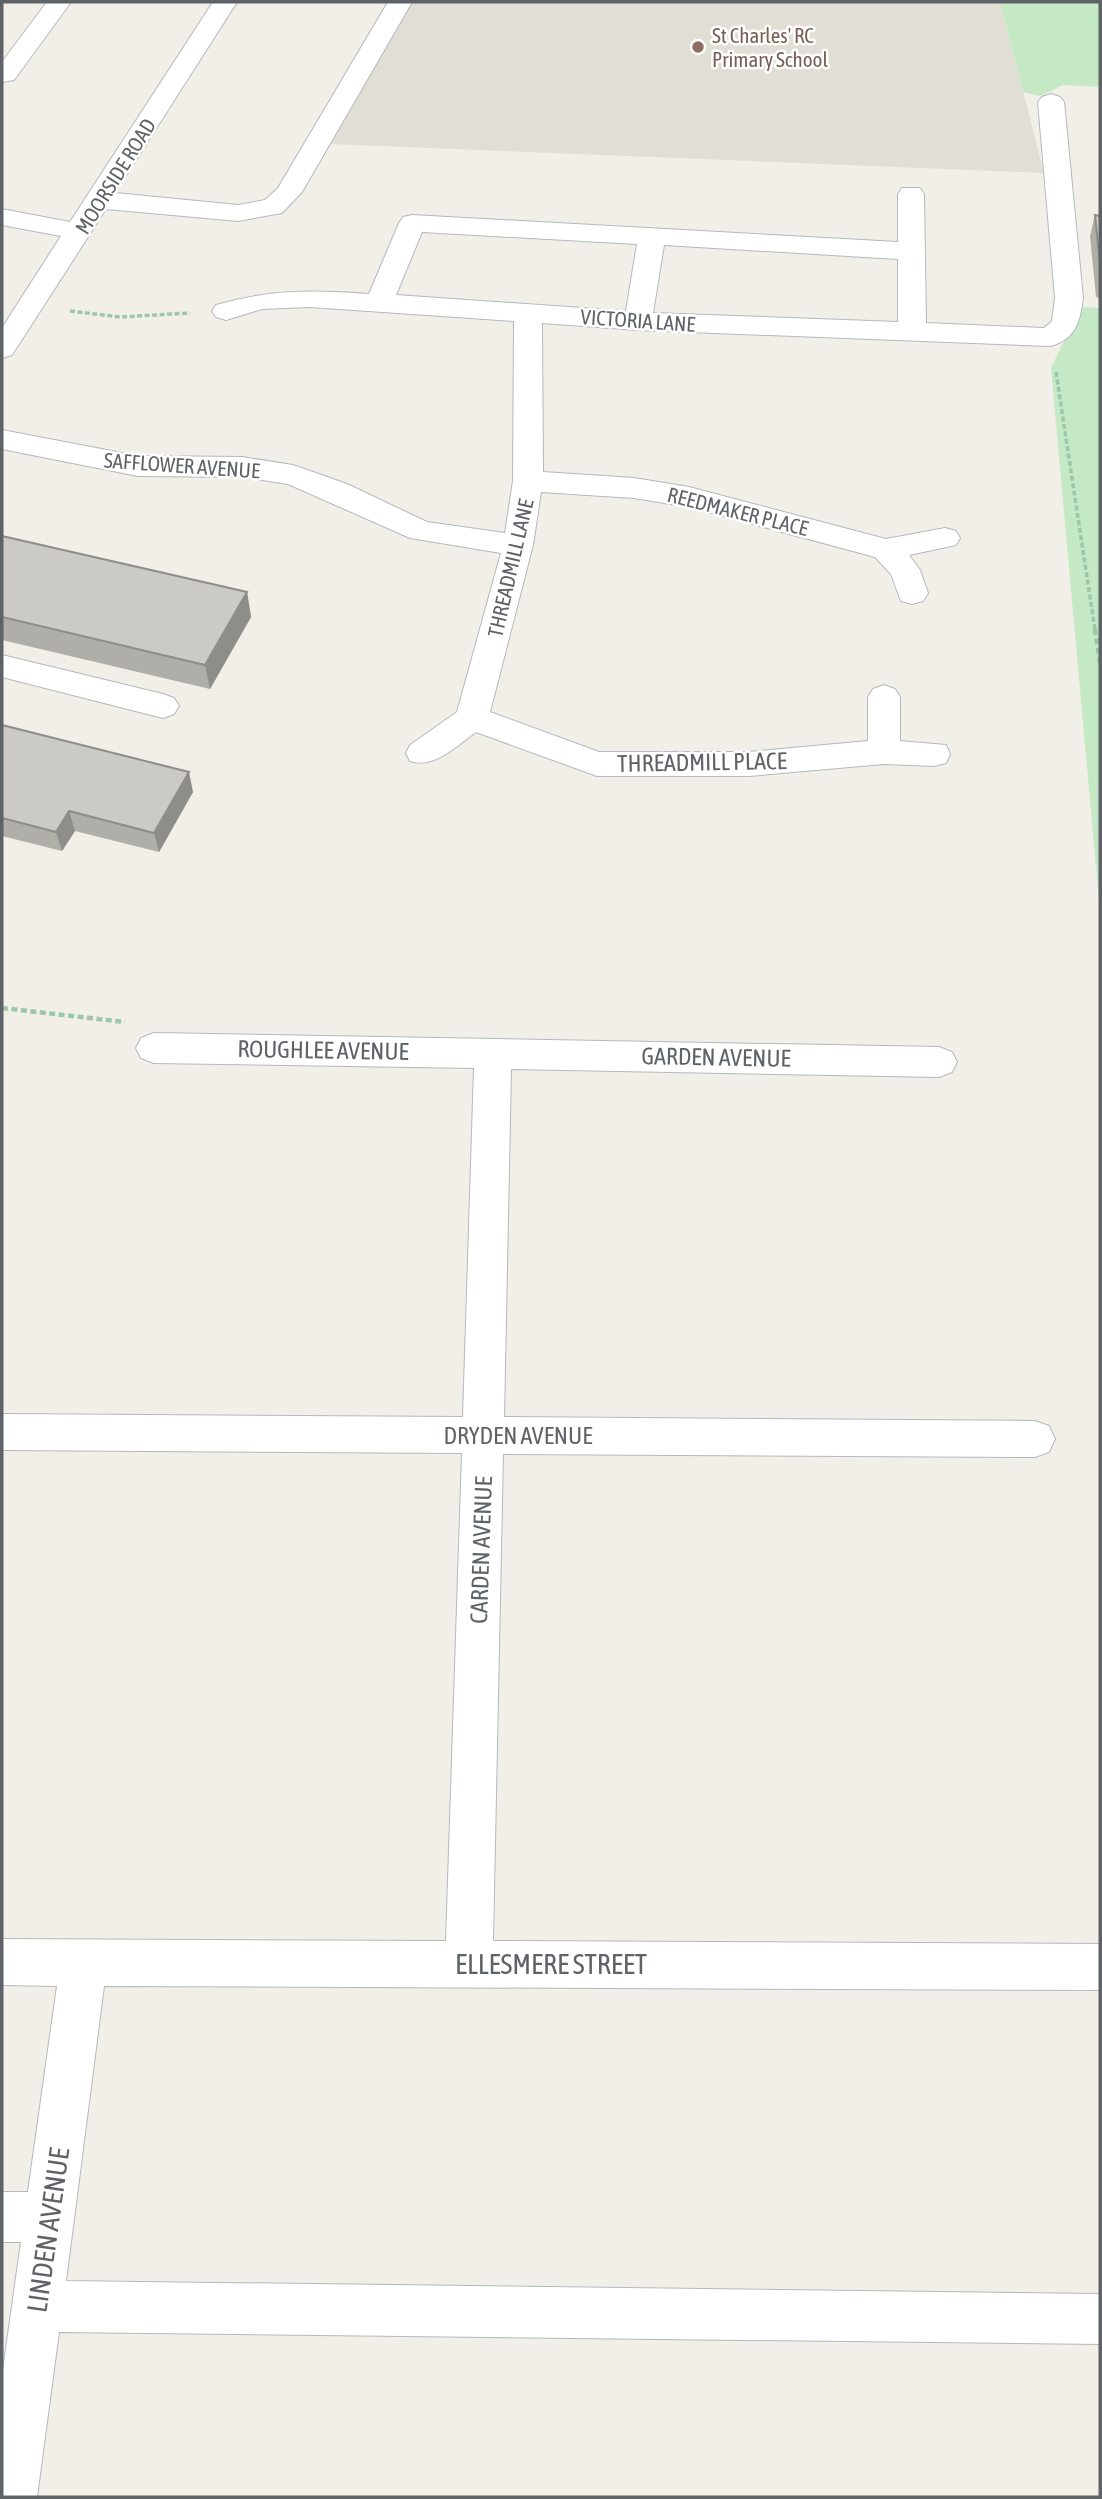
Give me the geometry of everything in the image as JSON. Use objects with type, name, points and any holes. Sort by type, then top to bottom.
[{"type":"street","points":[[5,75],[59,2]]},
{"type":"street","name":"MOORSIDE ROAD","points":[[2,349],[80,232],[219,2]]},
{"type":"street","points":[[100,200],[239,214],[272,207],[289,192],[400,2]]},
{"type":"street","points":[[1051,102],[1069,299],[1066,324],[1051,337]]},
{"type":"street","points":[[911,194],[909,251],[912,333]]},
{"type":"street","points":[[2,218],[80,232]]},
{"type":"street","points":[[379,303],[412,223],[652,239],[909,251]]},
{"type":"street","points":[[638,321],[652,239]]},
{"type":"street","name":"VICTORIA LANE","points":[[226,311],[261,301],[310,298],[638,321],[1051,337]]},
{"type":"street","name":"THREADMILL LANE","points":[[472,718],[518,545],[528,481],[528,312]]},
{"type":"street","name":"SAFFLOWER AVENUE","points":[[2,440],[138,466],[242,467],[293,475],[336,491],[421,531],[518,545]]},
{"type":"street","name":"REEDMAKER PLACE","points":[[528,481],[634,488],[689,498],[886,549],[945,538]]},
{"type":"street","points":[[886,549],[905,570],[912,593]]},
{"type":"street","points":[[2,666],[163,706]]},
{"type":"street","points":[[884,697],[884,752]]},
{"type":"street","points":[[422,753],[472,718]]},
{"type":"street","name":"THREADMILL PLACE","points":[[472,718],[597,764],[749,764],[884,752],[934,754]]},
{"type":"street","name":"ROUGHLEE AVENUE","points":[[154,1048],[493,1053]]},
{"type":"street","name":"GARDEN AVENUE","points":[[493,1053],[939,1062]]},
{"type":"street","name":"CARDEN AVENUE","points":[[469,1964],[493,1053]]},
{"type":"street","name":"DRYDEN AVENUE","points":[[2,1433],[1035,1439]]},
{"type":"street","name":"ELLESMERE STREET","points":[[2,1962],[1100,1967]]},
{"type":"street","name":"LINDEN AVENUE","points":[[10,2497],[84,1962]]},
{"type":"street","points":[[2,2217],[50,2217]]},
{"type":"street","points":[[38,2306],[1100,2319]]},
{"type":"street","points":[[2,2497],[10,2497]]},
{"type":"path","points":[[33,306],[120,317],[226,311]]},
{"type":"path","points":[[1051,337],[1100,663]]},
{"type":"path","points":[[2,1008],[122,1019],[154,1048]]},
{"type":"shaded area","name":"St Charles' RC Primary School","points":[[408,2],[1000,2],[1044,173],[331,144]]},
{"type":"green space","points":[[1000,2],[1100,2],[1100,87],[1063,85],[1040,96],[1023,92]]},
{"type":"green space","points":[[1074,307],[1100,308],[1100,911],[1051,368],[1067,335]]},
{"type":"building","points":[[1095,215],[1100,216],[1100,265]]},
{"type":"building","points":[[2,536],[247,592],[205,665],[2,617]]},
{"type":"building","points":[[2,725],[189,772],[154,833],[69,811],[56,832],[2,818]]},
{"type":"place","name":"St Charles' RC Primary School","points":[[698,47]]}]
